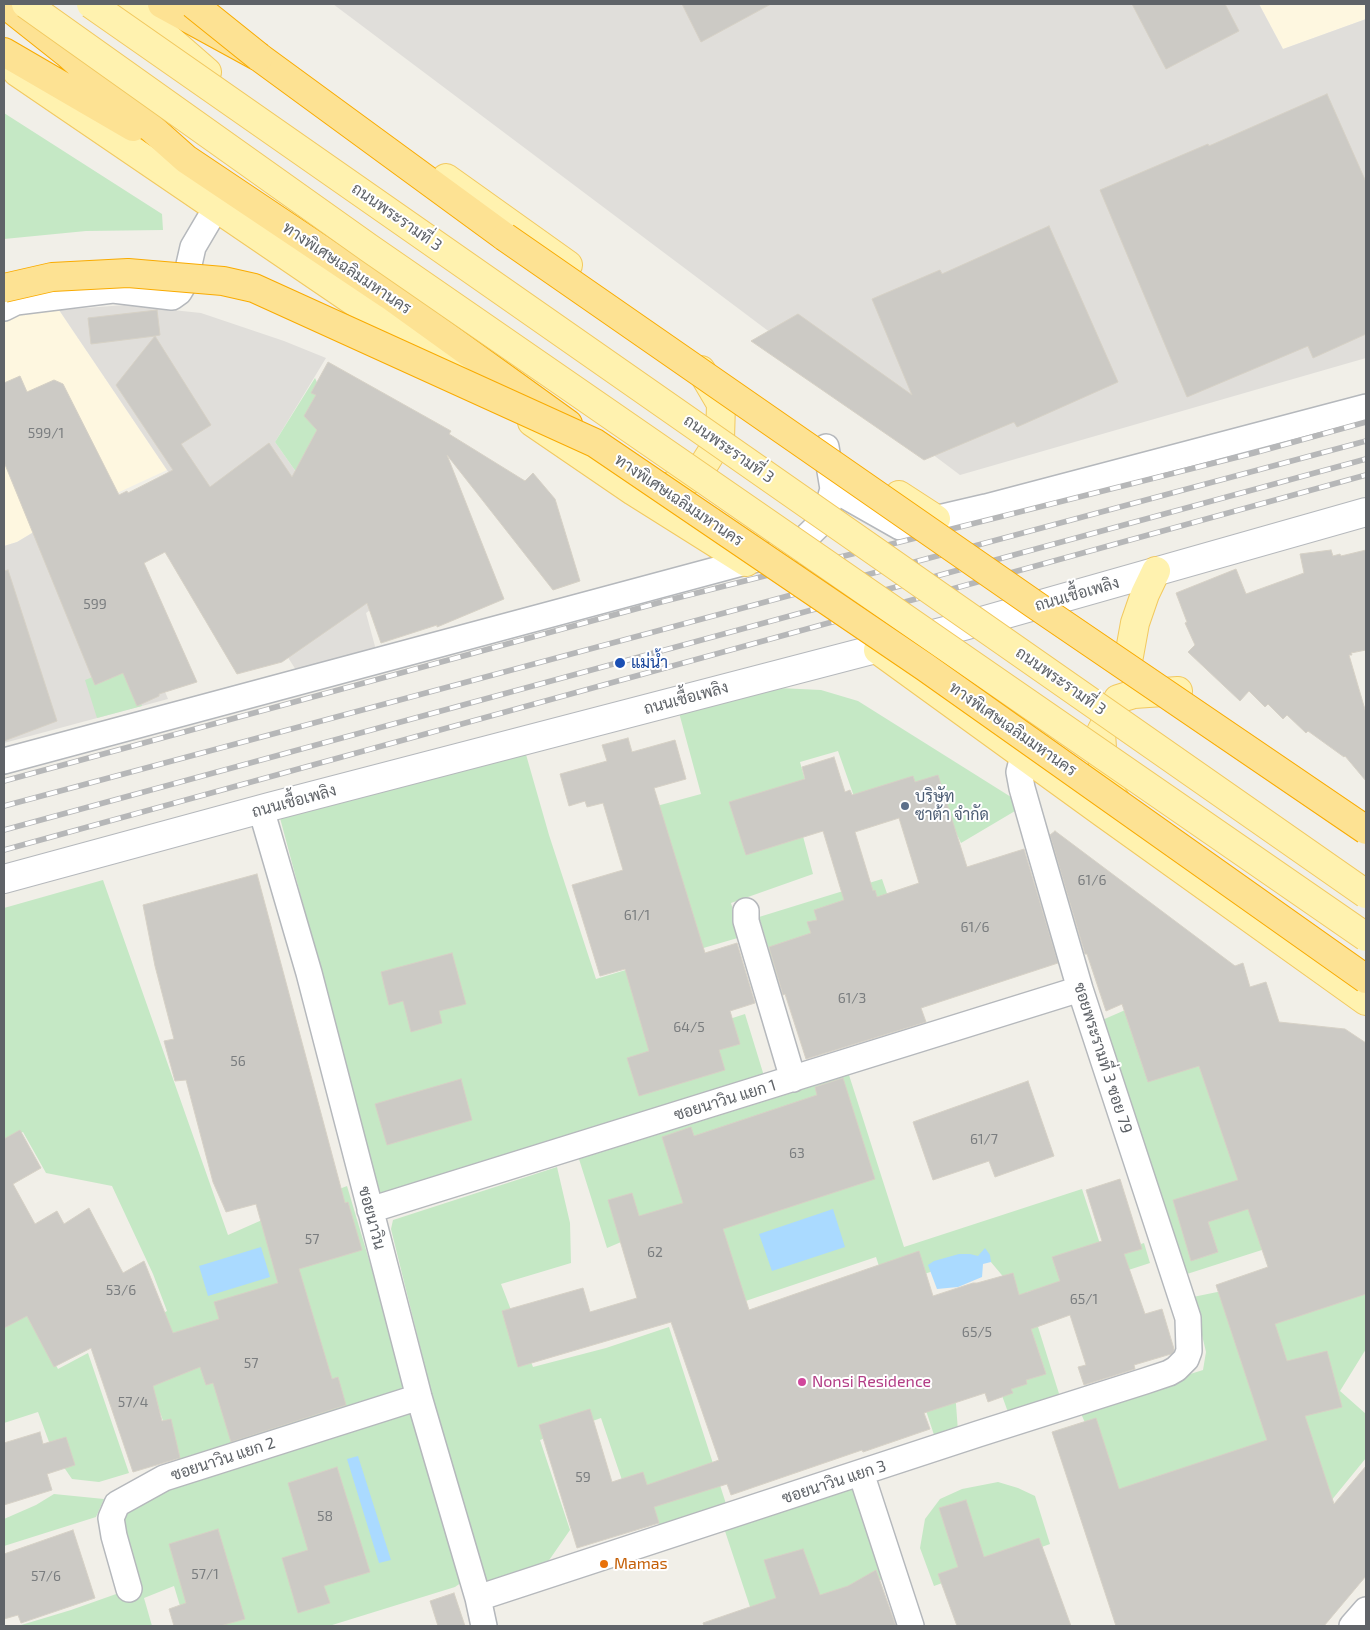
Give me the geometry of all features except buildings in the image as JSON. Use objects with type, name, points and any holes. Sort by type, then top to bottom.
[{"type":"highway","name":"ทางพิเศษเฉลิมมหานคร","points":[[5,4],[68,54],[186,158],[389,295],[595,443],[925,668],[1366,979]]},
{"type":"highway","points":[[162,4],[259,57]]},
{"type":"highway","points":[[192,4],[259,57],[521,248],[1034,604],[1366,830]]},
{"type":"highway","points":[[4,52],[186,158]]},
{"type":"highway","points":[[4,288],[52,277],[128,273],[223,280],[254,288],[595,443]]},
{"type":"main road","name":"ถนนพระรามที่ 3","points":[[25,4],[1272,864],[1366,932]]},
{"type":"main road","name":"ถนนพระรามที่ 3","points":[[25,4],[369,248],[1366,937]]},
{"type":"main road","name":"ถนนพระรามที่ 3","points":[[92,4],[1366,894]]},
{"type":"main road","name":"ถนนพระรามที่ 3","points":[[129,4],[210,75],[256,111],[1366,880]]},
{"type":"main road","points":[[183,4],[380,132],[498,214],[692,356],[936,519]]},
{"type":"main road","points":[[4,63],[633,491],[746,562]]},
{"type":"main road","points":[[633,491],[668,486],[696,476],[720,440],[721,404],[692,356]]},
{"type":"main road","points":[[1129,656],[1135,623],[1145,594],[1156,571]]},
{"type":"main road","points":[[1051,602],[1366,820]]},
{"type":"main road","points":[[876,649],[1142,842],[1366,1001]]},
{"type":"main road","points":[[1142,842],[1104,781],[1101,732],[1118,699],[1134,694],[1179,691]]},
{"type":"street","points":[[4,308],[16,302],[113,290],[172,297],[185,282],[194,247],[216,208]]},
{"type":"street","points":[[833,489],[900,527],[1366,407]]},
{"type":"street","points":[[4,761],[794,549],[824,520],[833,489],[825,445]]},
{"type":"street","name":"ถนนเชื้อเพลิง","points":[[4,879],[261,809],[1051,602],[1366,512]]},
{"type":"street","name":"ซอยพระรามที่ 3 ซอย 79","points":[[1023,756],[1020,772],[1022,788],[1080,988],[1188,1318],[1189,1351],[1186,1359]]},
{"type":"street","name":"ซอยนาวิน","points":[[261,809],[308,973],[419,1397],[478,1598],[484,1626]]},
{"type":"street","points":[[746,911],[746,921],[793,1079]]},
{"type":"street","name":"ซอยนาวิน แยก 1","points":[[370,1210],[1080,988]]},
{"type":"street","name":"ซอยนาวิน แยก 3","points":[[478,1598],[1169,1373],[1186,1359]]},
{"type":"street","name":"ซอยนาวิน แยก 2","points":[[129,1589],[114,1536],[111,1518],[117,1504],[164,1478],[419,1397]]},
{"type":"street","points":[[861,1472],[911,1626]]},
{"type":"street","points":[[1352,1626],[1366,1610]]},
{"type":"shaded area","points":[[333,4],[1259,4],[1283,49],[1366,19],[1366,358],[960,475]]},
{"type":"shaded area","points":[[1259,4],[1366,4],[1366,19],[1283,49]]},
{"type":"shaded area","points":[[125,305],[201,313],[284,341],[326,358],[275,442],[385,599],[366,613],[376,650],[296,670],[167,470],[59,310]]},
{"type":"shaded area","points":[[59,310],[167,470],[37,530],[17,542],[4,546],[4,319],[9,316],[37,311]]},
{"type":"shaded area","points":[[90,506],[168,699],[4,743],[4,546],[17,542],[37,530]]},
{"type":"green space","points":[[4,113],[162,214],[163,230],[86,231],[4,239]]},
{"type":"green space","points":[[315,378],[390,535],[360,563],[275,442]]},
{"type":"green space","points":[[126,664],[142,706],[97,718],[85,680]]},
{"type":"green space","points":[[758,687],[821,690],[858,701],[1011,797],[1015,811],[961,843],[932,783],[857,805],[838,751],[800,762],[811,802],[795,806],[813,874],[731,903],[741,937],[700,949],[653,807],[701,794],[678,709]]},
{"type":"green space","points":[[525,751],[549,835],[596,979],[629,969],[655,1043],[745,1014],[764,1076],[380,1193],[280,818]]},
{"type":"green space","points":[[882,879],[891,905],[778,979],[759,917]]},
{"type":"green space","points":[[103,880],[228,1235],[347,1186],[409,1394],[179,1464],[130,1331],[167,1311],[153,1274],[112,1186],[46,1173],[23,1132],[4,1142],[4,908]]},
{"type":"green space","points":[[1162,994],[1198,1045],[1265,1249],[1187,1274],[1100,1021]]},
{"type":"green space","points":[[849,1075],[904,1247],[1082,1189],[1104,1256],[1144,1243],[1150,1263],[1110,1276],[1027,1292],[1061,1400],[1009,1415],[1000,1390],[1006,1280],[985,1255],[908,1279],[952,1351],[958,1431],[935,1438],[876,1257],[710,1313],[680,1217],[607,1248],[579,1159]]},
{"type":"green space","points":[[557,1167],[570,1223],[571,1263],[501,1284],[533,1367],[606,1348],[669,1327],[728,1510],[664,1530],[623,1483],[601,1418],[540,1440],[570,1530],[543,1569],[496,1584],[482,1580],[432,1395],[391,1229],[393,1220]]},
{"type":"green space","points":[[1227,1290],[1272,1315],[1366,1292],[1366,1349],[1340,1391],[1366,1414],[1366,1458],[1317,1518],[1132,1590],[1090,1434],[1079,1409],[1203,1370],[1206,1352],[1193,1297]]},
{"type":"green space","points":[[24,1308],[58,1369],[88,1353],[129,1473],[99,1482],[72,1479],[52,1450],[38,1412],[4,1423],[4,1318]]},
{"type":"green space","points":[[415,1406],[465,1580],[455,1587],[329,1626],[186,1626],[174,1586],[144,1598],[152,1626],[18,1626],[119,1593],[120,1516],[181,1483]]},
{"type":"green space","points":[[998,1482],[1035,1496],[1050,1544],[934,1586],[920,1548],[925,1519],[940,1499],[962,1489]]},
{"type":"green space","points":[[853,1486],[883,1579],[843,1594],[752,1613],[724,1528]]},
{"type":"green space","points":[[54,1494],[104,1499],[96,1517],[4,1546],[4,1519],[36,1505]]},
{"type":"water","points":[[833,1209],[845,1247],[772,1271],[759,1234]]},
{"type":"water","points":[[261,1247],[270,1277],[208,1296],[199,1266]]},
{"type":"water","points":[[985,1248],[990,1255],[991,1262],[983,1264],[982,1277],[958,1287],[937,1289],[928,1265],[934,1261],[959,1254],[978,1256]]},
{"type":"water","points":[[358,1456],[391,1560],[379,1563],[347,1459]]},
{"type":"railway","points":[[4,781],[665,601],[1254,453],[1366,422]]},
{"type":"railway","points":[[4,806],[1366,441]]},
{"type":"railway","points":[[4,830],[1366,459]]},
{"type":"railway","points":[[4,850],[1366,475]]},
{"type":"place","name":"แม่น้ำ","points":[[620,663]]},
{"type":"place","name":"บริษัท ซาต้า จำกัด","points":[[905,806]]},
{"type":"place","name":"Nonsi Residence","points":[[802,1382]]},
{"type":"place","name":"Mamas","points":[[604,1564]]}]
